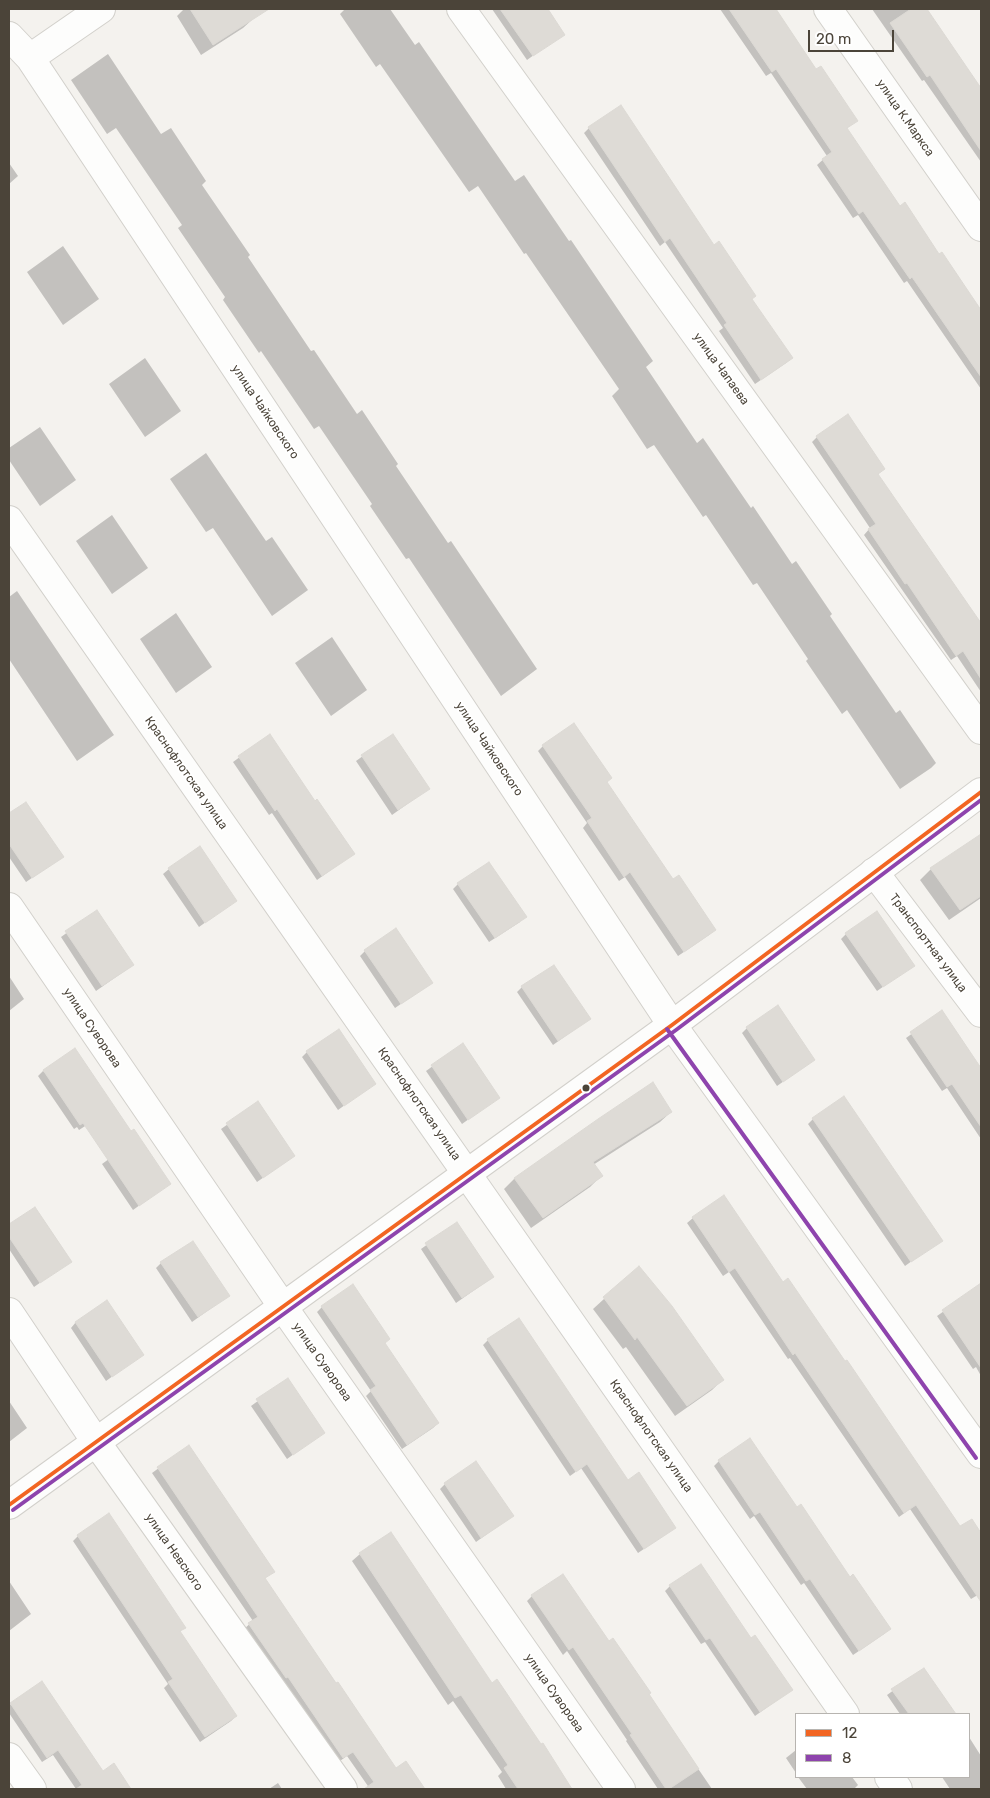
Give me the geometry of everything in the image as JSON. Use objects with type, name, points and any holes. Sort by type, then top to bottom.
[{"type":"street","points":[[30,58],[101,9]]},
{"type":"street","name":"улица Чапаева","points":[[461,9],[981,730]]},
{"type":"street","name":"улица К.Маркса","points":[[828,9],[981,226]]},
{"type":"street","name":"улица Чайковского","points":[[9,36],[30,58],[672,1024],[981,1454]]},
{"type":"street","name":"Краснофлотская улица","points":[[9,520],[844,1713]]},
{"type":"street","points":[[9,1505],[672,1024],[981,792]]},
{"type":"street","name":"Транспортная улица","points":[[874,872],[981,1013]]},
{"type":"street","name":"улица Суворова","points":[[9,907],[284,1307],[621,1789]]},
{"type":"street","name":"улица Невского","points":[[9,1312],[96,1442],[343,1789]]},
{"type":"street","points":[[9,1757],[32,1789]]},
{"type":"street","points":[[890,1778],[898,1789]]},
{"type":"building","points":[[190,9],[269,9],[213,45]]},
{"type":"building","points":[[500,9],[548,9],[565,35],[533,56]]},
{"type":"building","points":[[729,9],[776,9],[816,69],[821,66],[858,121],[847,128],[900,206],[905,202],[939,254],[942,252],[981,310],[981,377],[912,277],[910,279],[863,211],[859,214],[822,159],[832,152],[776,69],[772,72]]},
{"type":"building","points":[[911,9],[927,9],[981,88],[981,151],[930,75],[927,77],[890,23]]},
{"type":"building","points":[[621,105],[714,245],[719,241],[756,296],[752,299],[793,358],[761,380],[724,325],[727,323],[670,238],[665,242],[588,127]]},
{"type":"building","points":[[848,414],[885,469],[878,474],[981,623],[981,679],[963,651],[956,656],[907,583],[905,584],[868,529],[876,524],[816,436]]},
{"type":"building","points":[[574,723],[612,778],[607,782],[673,879],[679,875],[716,930],[684,952],[630,872],[624,877],[587,821],[592,818],[542,745]]},
{"type":"building","points":[[270,734],[315,801],[317,799],[355,854],[322,876],[277,809],[275,811],[238,756]]},
{"type":"building","points":[[393,734],[430,789],[398,810],[361,755]]},
{"type":"building","points":[[26,802],[64,857],[32,878],[9,844],[9,813]]},
{"type":"building","points":[[981,834],[981,896],[960,910],[930,868]]},
{"type":"building","points":[[200,846],[237,901],[205,923],[168,868]]},
{"type":"building","points":[[489,862],[527,917],[495,938],[457,883]]},
{"type":"building","points":[[97,910],[134,965],[102,986],[65,931]]},
{"type":"building","points":[[877,911],[915,966],[883,987],[845,933]]},
{"type":"building","points":[[396,928],[433,983],[401,1004],[364,950]]},
{"type":"building","points":[[554,965],[591,1019],[558,1041],[521,986]]},
{"type":"building","points":[[778,1005],[815,1060],[783,1082],[746,1027]]},
{"type":"building","points":[[942,1010],[981,1068],[981,1127],[952,1084],[947,1087],[910,1032]]},
{"type":"building","points":[[339,1029],[376,1084],[344,1106],[306,1051]]},
{"type":"building","points":[[463,1043],[500,1098],[468,1120],[431,1065]]},
{"type":"building","points":[[75,1048],[131,1131],[134,1129],[171,1184],[139,1206],[83,1123],[80,1125],[43,1070]]},
{"type":"building","points":[[653,1082],[672,1112],[593,1162],[603,1176],[543,1218],[514,1178]]},
{"type":"building","points":[[844,1096],[943,1241],[911,1262],[812,1118]]},
{"type":"building","points":[[258,1101],[295,1156],[263,1178],[226,1123]]},
{"type":"building","points":[[724,1195],[783,1282],[788,1278],[845,1361],[847,1360],[960,1526],[972,1519],[981,1533],[981,1602],[916,1505],[904,1513],[795,1353],[793,1355],[735,1268],[729,1272],[692,1217]]},
{"type":"building","points":[[35,1207],[72,1262],[40,1283],[9,1237],[9,1224]]},
{"type":"building","points":[[457,1222],[494,1277],[462,1298],[425,1243]]},
{"type":"building","points":[[193,1241],[230,1296],[198,1317],[160,1262]]},
{"type":"building","points":[[639,1266],[672,1306],[724,1380],[687,1406],[637,1337],[635,1340],[603,1297]]},
{"type":"building","points":[[981,1283],[981,1368],[942,1310]]},
{"type":"building","points":[[353,1284],[390,1339],[385,1343],[439,1423],[407,1445],[370,1390],[376,1386],[321,1306]]},
{"type":"building","points":[[107,1300],[144,1355],[112,1377],[75,1322]]},
{"type":"building","points":[[519,1318],[628,1480],[639,1472],[676,1528],[644,1549],[587,1464],[576,1472],[487,1339]]},
{"type":"building","points":[[288,1378],[325,1433],[293,1455],[256,1399]]},
{"type":"building","points":[[750,1438],[797,1507],[801,1504],[850,1577],[853,1574],[891,1629],[859,1651],[810,1579],[806,1581],[760,1512],[755,1515],[718,1460]]},
{"type":"building","points":[[189,1445],[275,1572],[265,1578],[336,1683],[338,1682],[396,1768],[406,1761],[425,1789],[364,1789],[374,1782],[353,1752],[343,1758],[288,1677],[286,1678],[248,1623],[258,1617],[157,1467]]},
{"type":"building","points":[[476,1461],[514,1516],[481,1538],[444,1483]]},
{"type":"building","points":[[109,1513],[186,1628],[180,1631],[237,1716],[205,1737],[168,1682],[173,1679],[77,1535]]},
{"type":"building","points":[[391,1532],[492,1683],[497,1679],[541,1744],[543,1743],[572,1789],[518,1789],[504,1768],[508,1765],[461,1695],[455,1698],[359,1553]]},
{"type":"building","points":[[701,1564],[751,1638],[755,1635],[793,1690],[760,1712],[710,1638],[706,1640],[669,1585]]},
{"type":"building","points":[[563,1574],[609,1641],[613,1638],[651,1693],[649,1694],[699,1769],[669,1789],[666,1789],[630,1735],[632,1734],[573,1647],[569,1650],[531,1595]]},
{"type":"building","points":[[924,1668],[955,1713],[908,1713],[891,1689]]},
{"type":"building","points":[[42,1681],[103,1771],[114,1763],[131,1789],[76,1789],[82,1785],[58,1750],[47,1758],[10,1703]]},
{"type":"transit line","name":"12","points":[[9,1505],[672,1025],[981,792]]},
{"type":"transit line","name":"8","points":[[13,1510],[676,1030],[981,800]]},
{"type":"transit line","name":"8","points":[[667,1029],[976,1458]]}]
